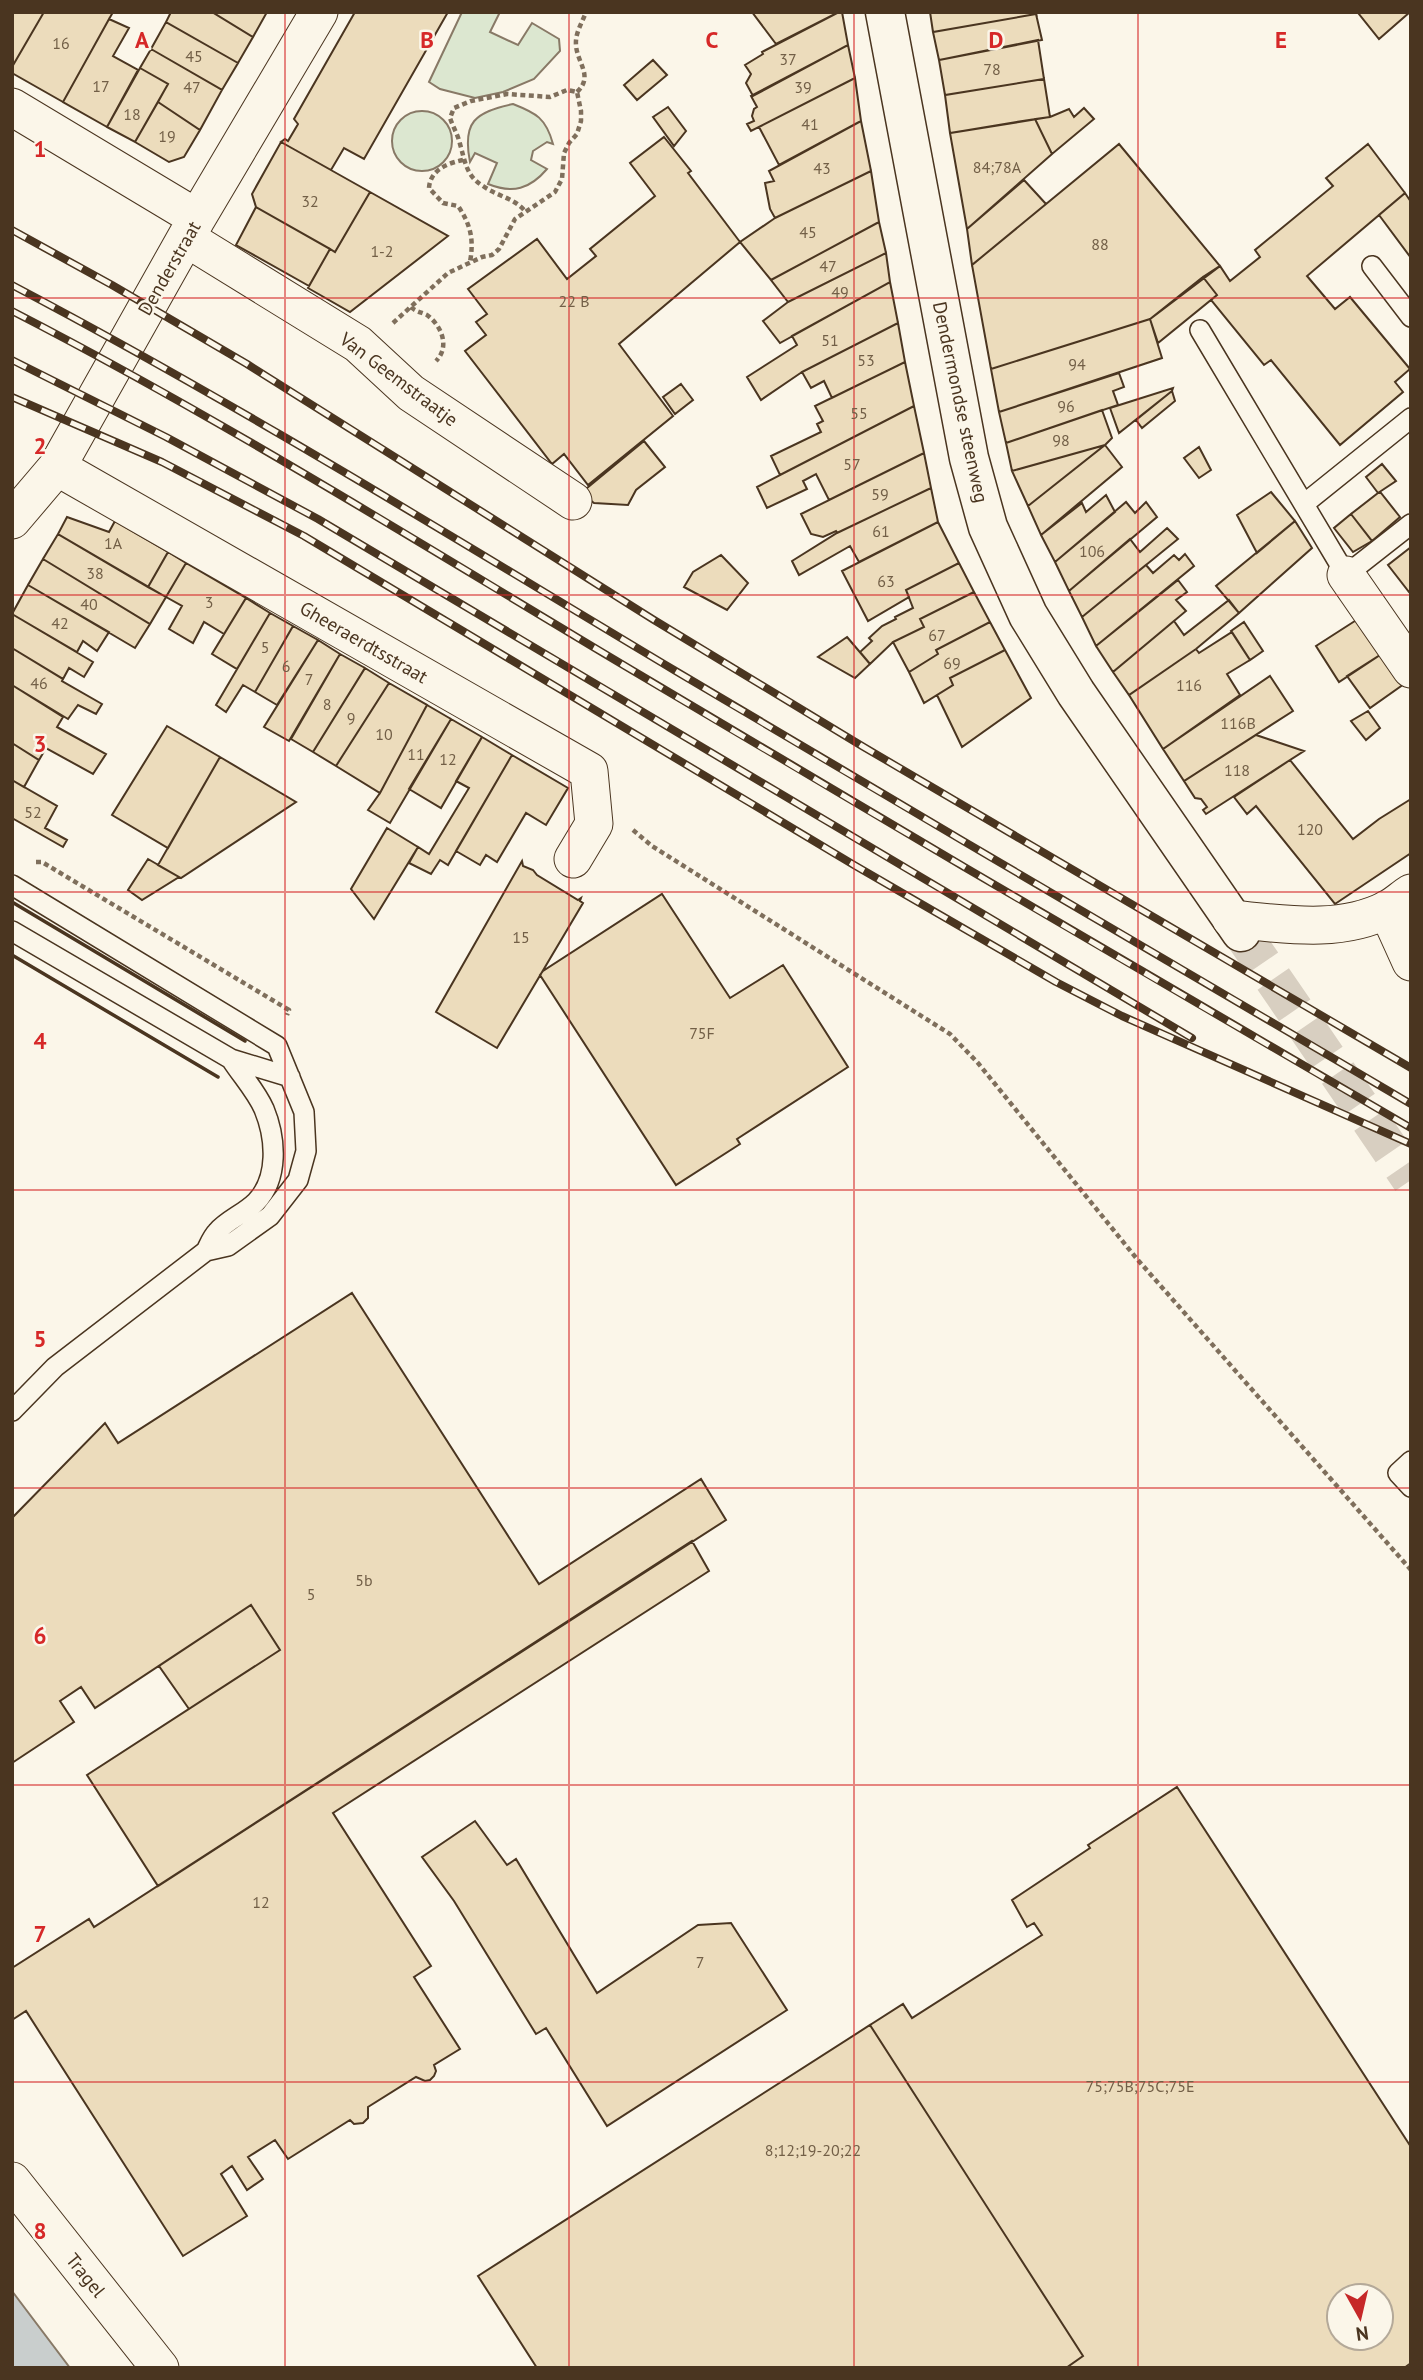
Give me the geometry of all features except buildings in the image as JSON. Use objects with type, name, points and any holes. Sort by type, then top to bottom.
[{"type":"street","name":"Denderstraat","points":[[12,520],[57,467],[191,228],[320,12]]},
{"type":"street","name":"Dendermondse steenweg","points":[[885,12],[969,458],[988,527],[1028,615],[1076,693],[1236,925]]},
{"type":"street","name":"Van Geemstraatje","points":[[12,107],[358,344],[404,387],[573,501]]},
{"type":"street","name":"Gheeraerdtsstraat","points":[[57,467],[589,771],[594,824],[573,859]]},
{"type":"street","points":[[1346,575],[1411,669]]},
{"type":"street","points":[[1236,925],[1304,927],[1348,922],[1399,901],[1411,962]]},
{"type":"street","name":"Tragel","points":[[12,2181],[160,2368]]},
{"type":"lane","points":[[1372,266],[1411,317]]},
{"type":"lane","points":[[1200,330],[1346,575],[1411,524]]},
{"type":"lane","points":[[1304,504],[1411,418]]},
{"type":"lane","points":[[12,885],[277,1046],[304,1112],[306,1151],[298,1180],[270,1216],[228,1246],[206,1251]]},
{"type":"lane","points":[[12,931],[231,1059],[290,1077]]},
{"type":"lane","points":[[12,1411],[55,1367],[206,1251],[216,1233],[254,1204],[260,1196],[272,1166],[273,1144],[264,1110],[231,1059]]},
{"type":"lane","points":[[1411,1461],[1398,1473],[1411,1487]]},
{"type":"path","points":[[577,92],[583,86],[586,75],[575,44],[586,12]]},
{"type":"path","points":[[525,211],[512,199],[481,186],[471,175],[463,160],[450,118],[454,108],[471,101],[507,94],[550,97],[568,90],[577,92]]},
{"type":"path","points":[[366,351],[385,330],[448,273],[492,255],[499,249],[515,219],[555,192],[562,179],[564,153],[578,134],[581,121],[577,92]]},
{"type":"path","points":[[463,160],[450,162],[436,173],[430,180],[429,188],[443,204],[458,206],[464,215],[473,236],[470,262]]},
{"type":"path","points":[[404,387],[411,377],[431,366],[440,357],[444,345],[442,335],[432,320],[411,307]]},
{"type":"path","points":[[626,825],[652,846],[950,1034],[978,1063],[1137,1259],[1411,1570]]},
{"type":"green space","points":[[462,12],[500,12],[490,32],[518,45],[532,23],[559,39],[560,51],[534,79],[503,92],[475,98],[440,89],[429,82]]},
{"type":"green space","points":[[513,104],[528,110],[543,122],[553,144],[547,142],[533,151],[531,160],[547,169],[541,176],[520,188],[505,189],[488,184],[497,163],[475,153],[470,162],[468,137],[474,121],[481,115]]},
{"type":"green space","points":[[422,111],[439,116],[447,124],[452,141],[447,158],[439,166],[422,171],[405,166],[397,158],[392,141],[397,124],[405,116]]},
{"type":"shaded area","points":[[12,2291],[70,2368],[12,2368]]},
{"type":"tunnel","points":[[1241,932],[1411,1180]]},
{"type":"railway","points":[[12,230],[247,364],[654,620],[862,746],[1411,1068]]},
{"type":"railway","points":[[12,285],[263,425],[766,725],[1411,1104]]},
{"type":"railway","points":[[12,311],[245,439],[821,782],[1411,1128]]},
{"type":"railway","points":[[12,360],[166,437],[318,519],[1192,1038]]},
{"type":"railway","points":[[12,397],[162,462],[304,536],[854,865],[1056,982],[1122,1016],[1411,1144]]},
{"type":"wall","points":[[12,902],[245,1041]]},
{"type":"wall","points":[[12,955],[218,1077]]}]
